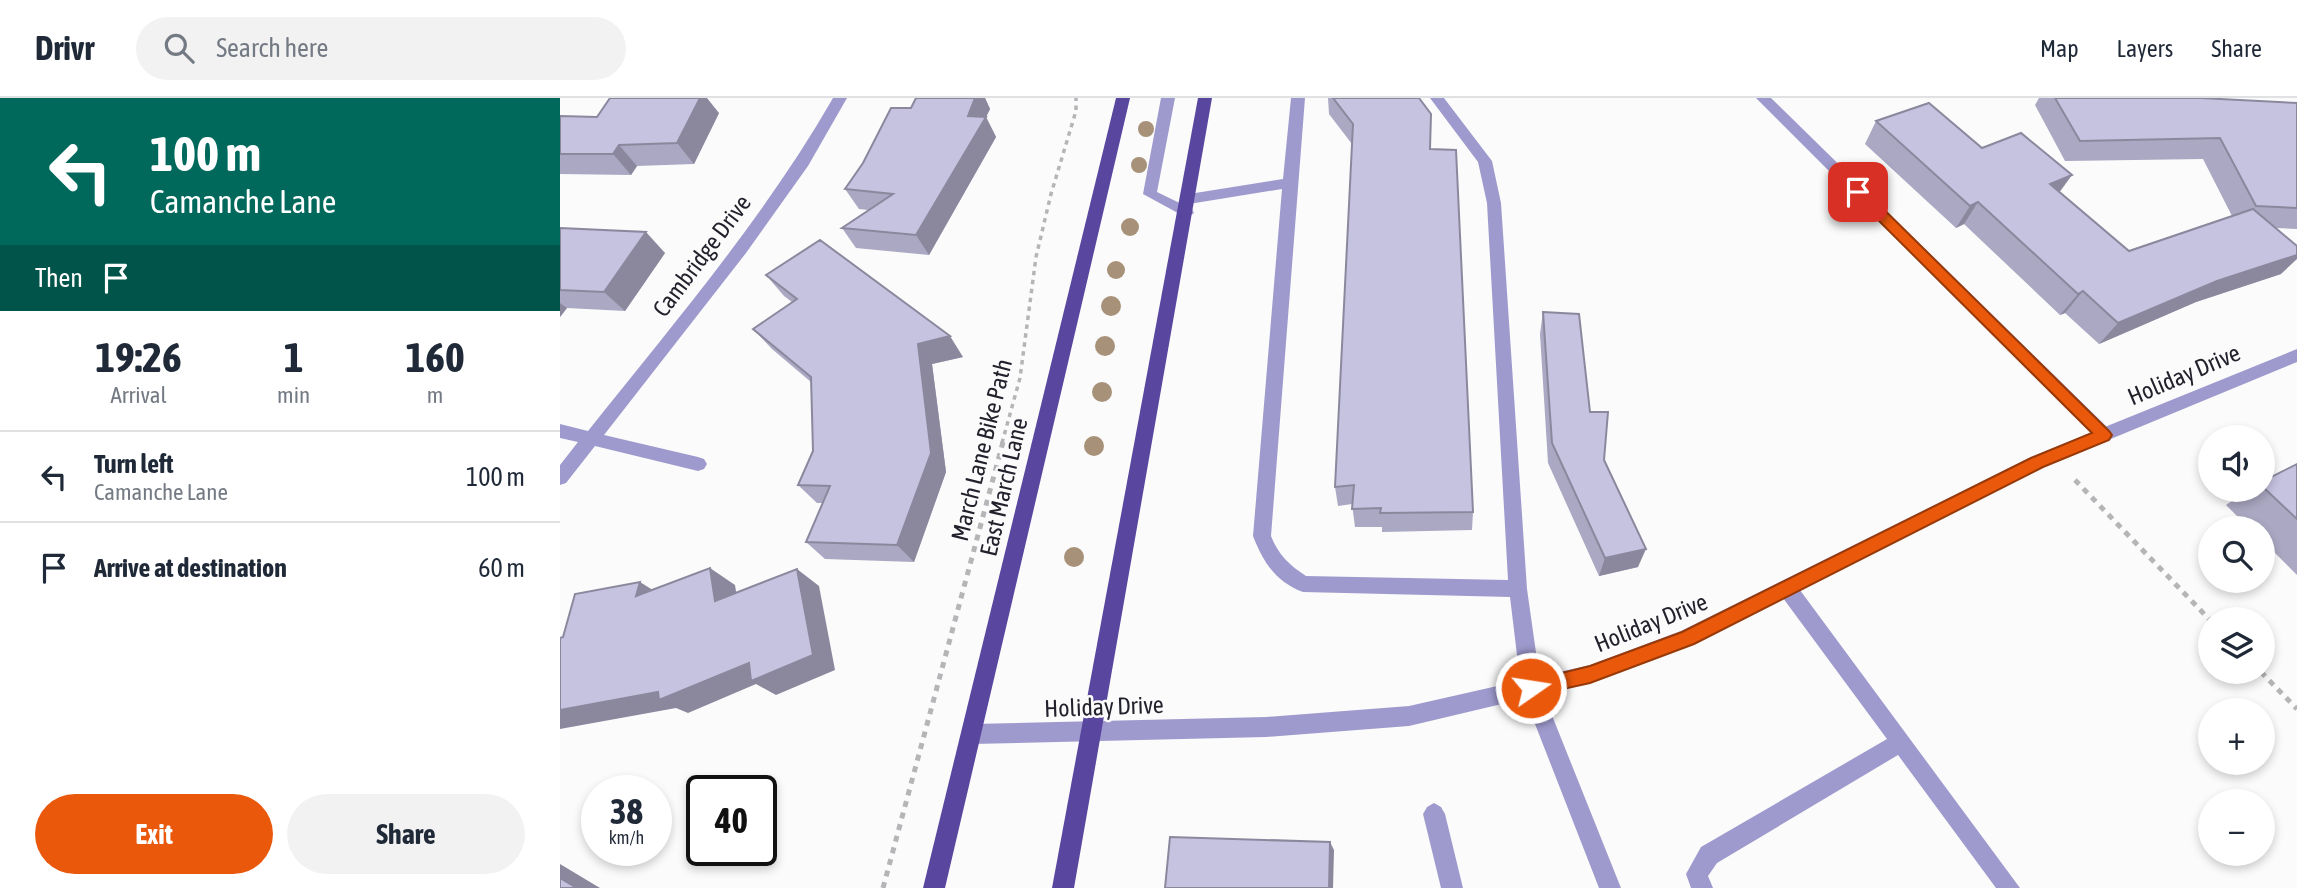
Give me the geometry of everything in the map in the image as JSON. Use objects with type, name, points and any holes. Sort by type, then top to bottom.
[{"type":"main road","name":"East March Lane","points":[[934,888],[1123,98]]},
{"type":"main road","points":[[1063,888],[1188,206],[1205,98]]},
{"type":"street","name":"Cambridge Drive","points":[[560,478],[741,249],[803,163],[840,98]]},
{"type":"street","points":[[1168,98],[1150,194],[1188,206],[1290,183]]},
{"type":"street","points":[[1298,98],[1262,536],[1270,558],[1285,573],[1303,584],[1518,589]]},
{"type":"street","points":[[1437,98],[1485,160],[1494,203],[1518,589],[1531,688],[1610,888]]},
{"type":"street","points":[[1763,98],[2104,435]]},
{"type":"street","name":"Holiday Drive","points":[[972,734],[1266,727],[1409,716],[1590,674],[1687,638],[2052,457],[2297,355]]},
{"type":"street","points":[[560,431],[698,464]]},
{"type":"street","points":[[1787,588],[2008,888]]},
{"type":"street","points":[[1702,888],[1697,874],[1709,855],[1901,742]]},
{"type":"street","points":[[1434,814],[1452,888]]},
{"type":"path","name":"March Lane Bike Path","points":[[883,888],[1020,378],[1036,257],[1051,194],[1076,111],[1076,98]]},
{"type":"path","points":[[2052,457],[2198,608]]},
{"type":"path","points":[[2273,684],[2297,709]]},
{"type":"building","points":[[610,98],[700,98],[677,143],[619,145],[613,154],[560,154],[560,116],[597,117]]},
{"type":"building","points":[[916,98],[975,98],[968,116],[986,117],[916,235],[842,228],[893,194],[845,189],[863,163],[891,108],[911,108]]},
{"type":"building","points":[[1333,98],[1419,98],[1431,114],[1430,149],[1456,150],[1473,512],[1380,513],[1381,508],[1352,509],[1354,485],[1335,487],[1353,124]]},
{"type":"building","points":[[2055,98],[2201,98],[2297,103],[2297,208],[2256,206],[2220,138],[2080,141]]},
{"type":"building","points":[[1929,103],[1982,148],[2021,133],[2072,175],[2050,184],[2129,251],[2253,209],[2297,246],[2297,255],[2217,281],[2118,323],[2083,291],[2078,294],[1978,202],[1970,206],[1876,121]]},
{"type":"building","points":[[560,228],[646,232],[604,292],[560,290]]},
{"type":"building","points":[[820,240],[950,336],[918,344],[931,453],[897,545],[806,542],[830,486],[798,485],[813,451],[811,377],[753,329],[797,299],[766,275]]},
{"type":"building","points":[[1543,312],[1579,314],[1590,412],[1608,412],[1604,460],[1646,549],[1605,558],[1552,443]]},
{"type":"building","points":[[2297,464],[2297,519],[2275,498],[2275,475]]},
{"type":"building","points":[[710,568],[715,601],[797,569],[813,655],[751,681],[749,663],[659,700],[658,692],[560,710],[560,638],[563,637],[575,594],[640,582],[636,596]]},
{"type":"building","points":[[1170,837],[1330,842],[1329,888],[1165,888]]},
{"type":"building","points":[[560,878],[577,888],[560,888]]},
{"type":"route","points":[[1531,688],[1590,674],[1687,638],[2037,462],[2104,435],[1858,192]]}]
